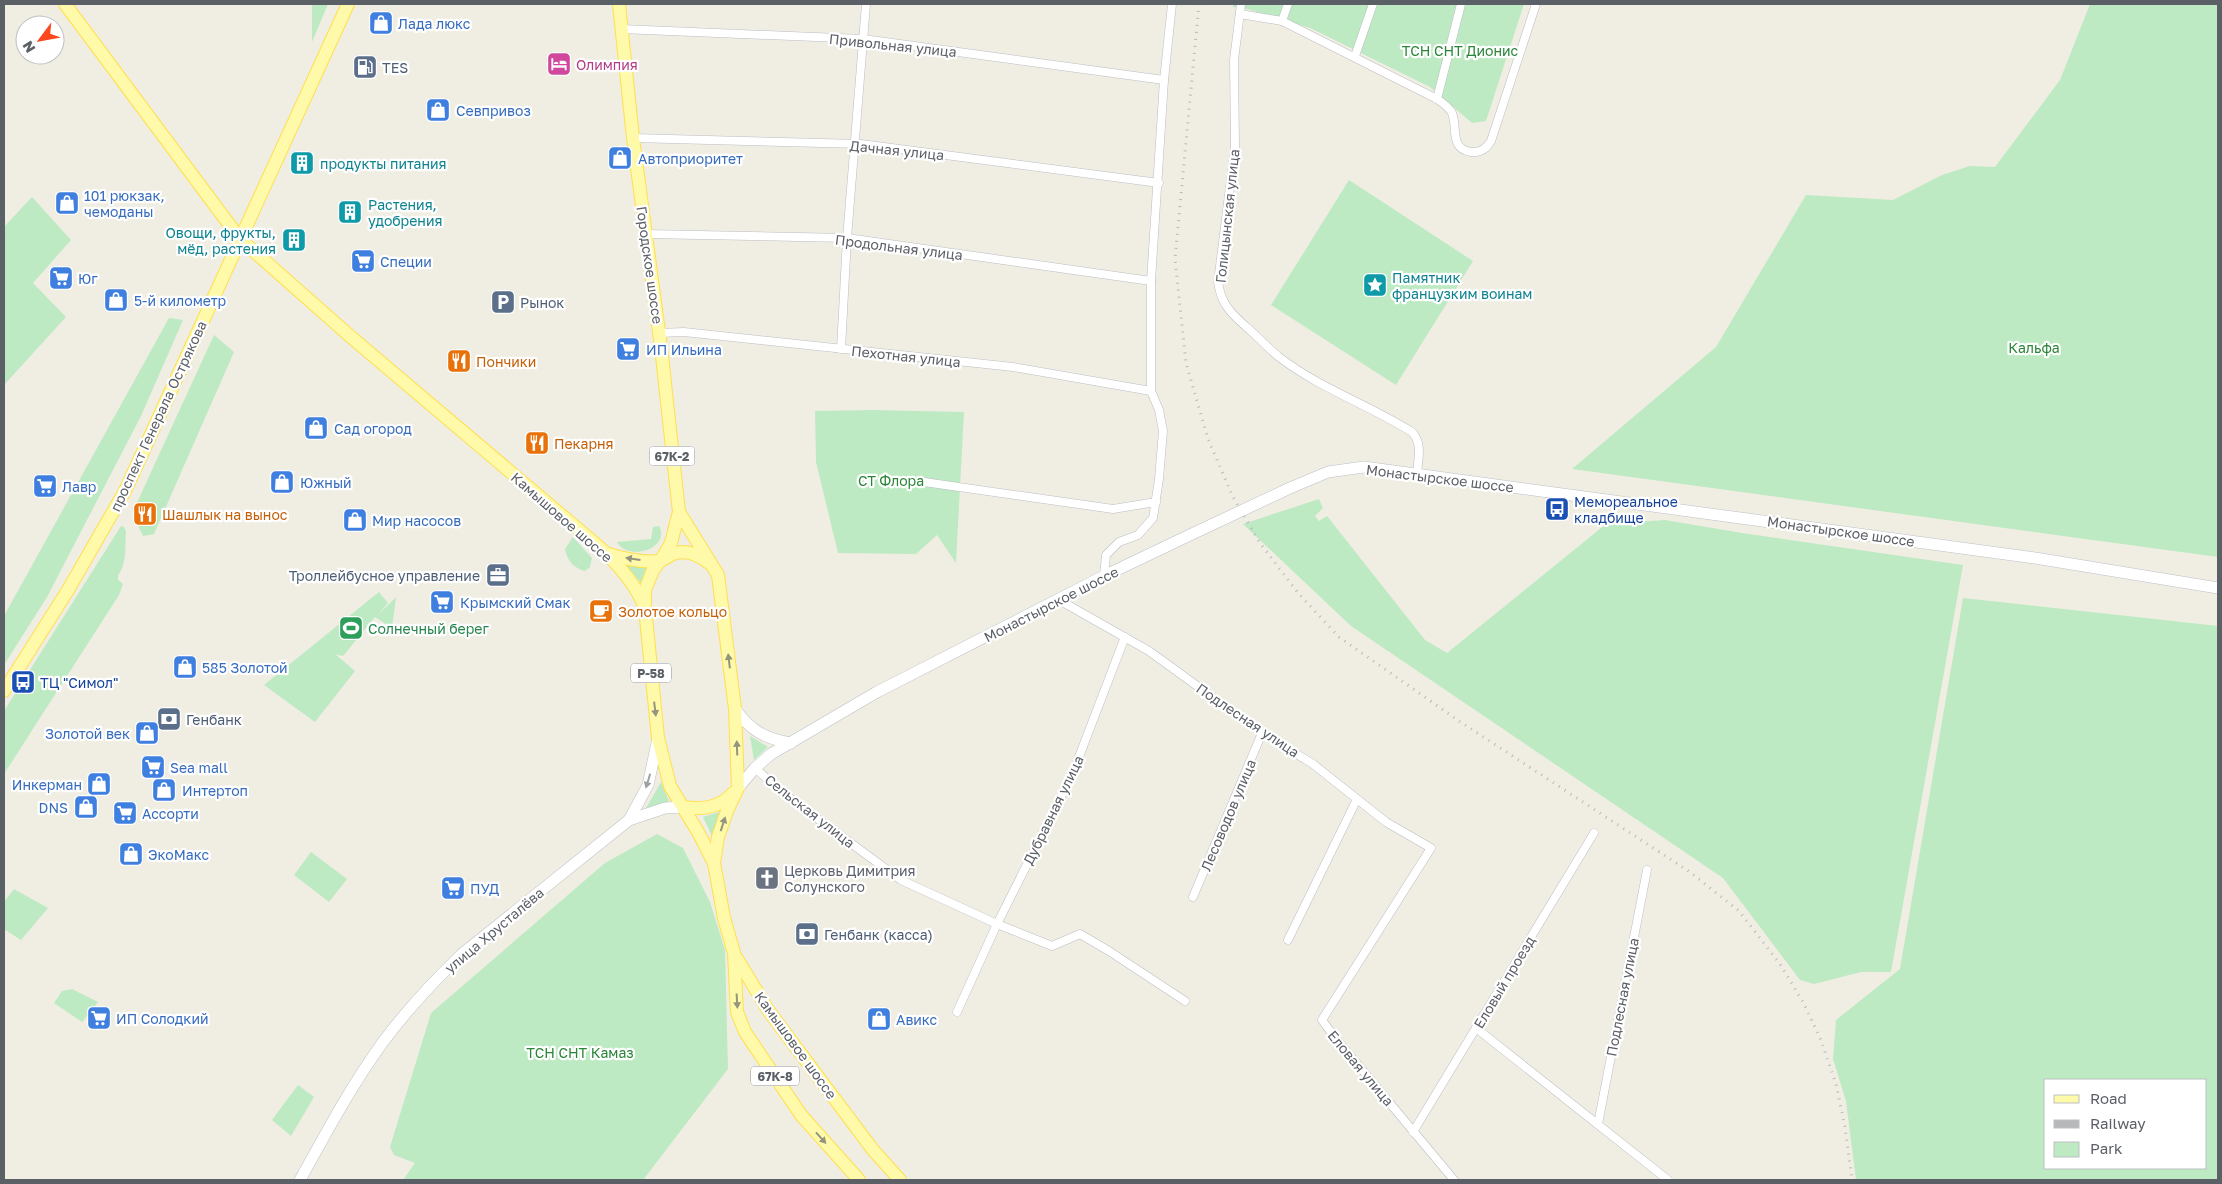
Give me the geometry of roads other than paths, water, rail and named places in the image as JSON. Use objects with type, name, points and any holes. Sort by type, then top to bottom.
[{"type":"main road","name":"Камышовое шоссе","points":[[66,4],[240,239],[351,337],[605,552],[641,596],[645,608],[658,738],[670,786],[714,863],[724,918],[734,953],[737,1012],[745,1032],[801,1115],[859,1180]]},
{"type":"main road","name":"проспект Генерала Острякова","points":[[4,691],[68,590],[125,490],[348,4]]},
{"type":"main road","name":"Городское шоссе","points":[[619,4],[633,138],[659,333],[679,512],[671,543],[653,570],[645,590],[645,608]]},
{"type":"main road","name":"Монастырское шоссе","points":[[683,806],[696,809],[714,806],[730,797],[755,768],[772,754],[878,692],[1104,576],[1328,472],[1364,467],[2035,558],[2218,588]]},
{"type":"main road","points":[[679,512],[718,575],[735,709],[738,788]]},
{"type":"main road","points":[[605,552],[618,557],[648,561],[661,560],[673,554],[684,552],[695,554],[714,567]]},
{"type":"main road","points":[[735,709],[745,723],[758,734],[774,740],[791,742]]},
{"type":"main road","points":[[630,820],[648,785],[658,738]]},
{"type":"main road","name":"67К-8","points":[[714,863],[724,820],[738,788]]},
{"type":"main road","name":"улица Хрусталёва","points":[[300,1180],[345,1100],[369,1062],[399,1022],[442,974],[506,917],[630,820],[665,808],[683,806]]},
{"type":"main road","name":"Камышовое шоссе","points":[[734,953],[768,1010],[862,1134],[900,1180]]},
{"type":"street","points":[[841,349],[847,238],[866,4]]},
{"type":"street","points":[[1104,576],[1106,555],[1119,542],[1138,535],[1153,518],[1156,502],[1163,431],[1159,410],[1151,391],[1150,281],[1159,183],[1164,80],[1172,4]]},
{"type":"street","name":"Голицынская улица","points":[[1241,4],[1234,60],[1235,147],[1218,282],[1220,295],[1225,306],[1233,316],[1279,357],[1314,379],[1412,432],[1419,447],[1417,474]]},
{"type":"street","points":[[1282,21],[1288,4]]},
{"type":"street","points":[[1354,56],[1373,4]]},
{"type":"street","points":[[1437,100],[1460,4]]},
{"type":"street","points":[[1240,14],[1282,21],[1354,56],[1437,100],[1449,108],[1452,114],[1455,140],[1459,146],[1464,150],[1476,152],[1488,146],[1536,4]]},
{"type":"street","name":"Привольная улица","points":[[621,29],[863,40],[1164,80]]},
{"type":"street","name":"Дачная улица","points":[[633,138],[854,144],[1159,183]]},
{"type":"street","name":"Продольная улица","points":[[646,234],[847,238],[1150,281]]},
{"type":"street","name":"Пехотная улица","points":[[659,333],[684,332],[1013,368],[1151,391]]},
{"type":"street","points":[[924,482],[1113,509],[1156,502]]},
{"type":"street","name":"Подлесная улица","points":[[1059,600],[1149,651],[1262,733],[1312,764],[1386,822],[1431,848]]},
{"type":"street","name":"Дубравная улица","points":[[957,1012],[997,924],[1072,775],[1125,637]]},
{"type":"street","name":"Лесоводов улица","points":[[1193,897],[1262,733]]},
{"type":"street","name":"Сельская улица","points":[[755,768],[784,794],[900,880],[997,924],[1052,946],[1080,934],[1109,951],[1184,1002]]},
{"type":"street","points":[[1288,940],[1357,799]]},
{"type":"street","name":"Еловый проезд","points":[[1414,1132],[1594,833]]},
{"type":"street","name":"Еловая улица","points":[[1431,848],[1322,1020],[1333,1036],[1454,1180]]},
{"type":"street","name":"Подлесная улица","points":[[1598,1124],[1647,870]]},
{"type":"street","points":[[1476,1028],[1668,1180]]},
{"type":"railway","points":[[1199,4],[1175,259],[1186,363],[1208,439],[1233,497],[1260,543],[1298,593],[1339,637],[1459,721],[1690,872],[1739,911],[1780,964],[1803,1002],[1821,1040],[1836,1084],[1845,1127],[1852,1180]]},
{"type":"place","name":"Лада люкс","points":[[381,23]]},
{"type":"place","name":"Олимпия","points":[[559,64]]},
{"type":"place","name":"TES","points":[[365,67]]},
{"type":"place","name":"Севпривоз","points":[[438,110]]},
{"type":"place","name":"Автоприоритет","points":[[620,158]]},
{"type":"place","name":"продукты питания","points":[[302,163]]},
{"type":"place","name":"101 рюкзак, чемоданы","points":[[67,203]]},
{"type":"place","name":"Растения, удобрения","points":[[350,212]]},
{"type":"place","name":"Овощи, фрукты, мёд, растения","points":[[294,240]]},
{"type":"place","name":"Специи","points":[[363,261]]},
{"type":"place","name":"Юг","points":[[61,278]]},
{"type":"place","name":"Памятник французким воинам","points":[[1375,285]]},
{"type":"place","name":"5-й километр","points":[[116,300]]},
{"type":"place","name":"Рынок","points":[[503,302]]},
{"type":"place","name":"ИП Ильина","points":[[628,349]]},
{"type":"place","name":"Пончики","points":[[459,361]]},
{"type":"place","name":"Сад огород","points":[[316,428]]},
{"type":"place","name":"Пекарня","points":[[537,443]]},
{"type":"place","name":"Южный","points":[[282,482]]},
{"type":"place","name":"Лавр","points":[[45,486]]},
{"type":"place","name":"Мемореальное кладбище","points":[[1557,509]]},
{"type":"place","name":"Шашлык на вынос","points":[[145,514]]},
{"type":"place","name":"Мир насосов","points":[[355,520]]},
{"type":"place","name":"Троллейбусное управление","points":[[498,575]]},
{"type":"place","name":"Крымский Смак","points":[[442,602]]},
{"type":"place","name":"Золотое кольцо","points":[[601,611]]},
{"type":"place","name":"Солнечный берег","points":[[351,628]]},
{"type":"place","name":"585 Золотой","points":[[185,667]]},
{"type":"place","name":"ТЦ \"Симол\"","points":[[23,682]]},
{"type":"place","name":"Генбанк","points":[[169,719]]},
{"type":"place","name":"Золотой век","points":[[147,733]]},
{"type":"place","name":"Sea mall","points":[[153,767]]},
{"type":"place","name":"Инкерман","points":[[99,784]]},
{"type":"place","name":"Интертоп","points":[[164,790]]},
{"type":"place","name":"DNS","points":[[86,807]]},
{"type":"place","name":"Ассорти","points":[[125,813]]},
{"type":"place","name":"ЭкоМакс","points":[[131,854]]},
{"type":"place","name":"Церковь Димитрия Солунского","points":[[767,878]]},
{"type":"place","name":"ПУД","points":[[453,888]]},
{"type":"place","name":"Генбанк (касса)","points":[[807,934]]},
{"type":"place","name":"ИП Солодкий","points":[[99,1018]]},
{"type":"place","name":"Авикс","points":[[879,1019]]},
{"type":"park label","name":"ТСН СНТ Дионис","points":[[1460,50]]},
{"type":"park label","name":"Кальфа","points":[[2034,347]]},
{"type":"park label","name":"СТ Флора","points":[[891,480]]},
{"type":"park label","name":"ТСН СНТ Камаз","points":[[580,1052]]}]
